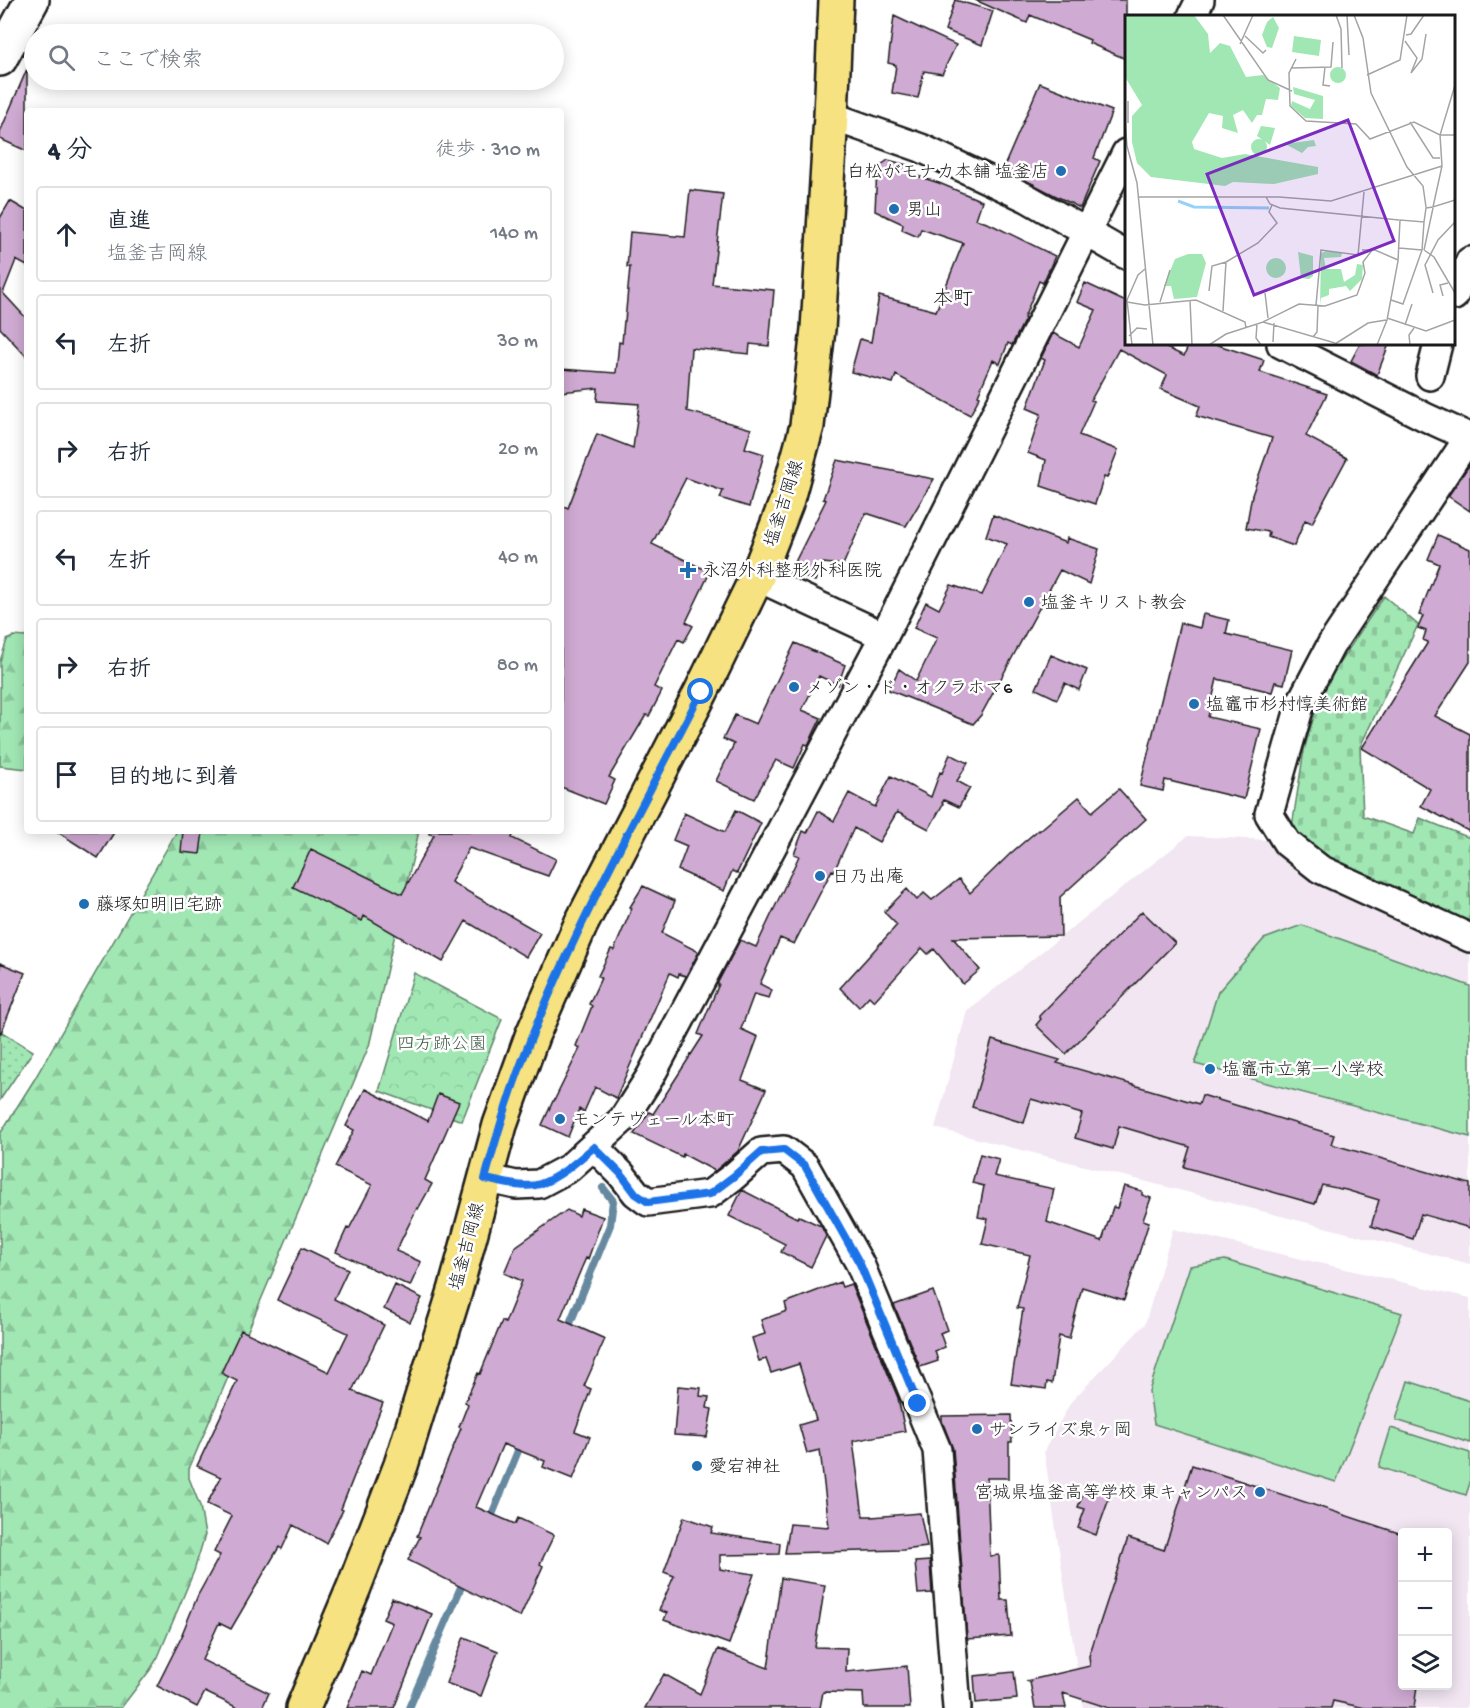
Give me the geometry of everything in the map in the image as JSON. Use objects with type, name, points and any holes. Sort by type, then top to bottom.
[{"type":"main road","name":"塩釜吉岡線","points":[[303,1708],[354,1587],[401,1465],[455,1291],[500,1125],[532,1036],[581,924],[701,692],[757,577],[786,503],[807,426],[818,329],[836,0]]},
{"type":"street","points":[[0,59],[32,0]]},
{"type":"street","points":[[1192,15],[1200,0]]},
{"type":"street","points":[[831,116],[921,148],[1027,198],[1125,254]]},
{"type":"street","points":[[485,1179],[516,1185],[539,1184],[569,1168],[623,1119],[650,1077],[884,636],[1125,155]]},
{"type":"street","points":[[1455,294],[1470,262]]},
{"type":"street","points":[[1283,345],[1470,438],[1331,645],[1301,702],[1269,814],[1287,843],[1320,868],[1470,938]]},
{"type":"street","points":[[1430,376],[1438,345]]},
{"type":"street","points":[[757,577],[884,636]]},
{"type":"street","points":[[594,1147],[621,1174],[636,1194],[648,1202],[710,1194],[761,1152],[784,1150],[805,1166],[860,1264],[937,1450],[957,1708]]},
{"type":"shaded area","name":"塩竈市立第一小学校","points":[[1188,836],[1268,840],[1316,883],[1470,951],[1470,1264],[935,1128],[967,1011]]},
{"type":"shaded area","name":"宮城県塩釜高等学校 東キャンパス","points":[[1173,1229],[1470,1298],[1470,1692],[1466,1708],[1083,1708],[1044,1451],[1071,1402],[1145,1324]]},
{"type":"green space","points":[[1384,596],[1418,625],[1360,747],[1363,816],[1414,834],[1420,818],[1470,838],[1470,923],[1330,864],[1292,827],[1304,750],[1322,689]]},
{"type":"green space","points":[[14,636],[24,637],[24,769],[0,766],[0,661],[7,640]]},
{"type":"green space","points":[[175,834],[418,834],[369,1046],[189,1469],[189,1478],[200,1506],[205,1535],[194,1571],[158,1657],[121,1708],[0,1708],[0,1134],[34,1080]]},
{"type":"green space","points":[[1302,925],[1470,986],[1470,1137],[1195,1064],[1218,992],[1264,939]]},
{"type":"green space","name":"四方跡公園","points":[[414,973],[502,1019],[462,1121],[379,1091]]},
{"type":"green space","points":[[0,1031],[33,1051],[0,1100]]},
{"type":"green space","points":[[1225,1260],[1402,1313],[1336,1482],[1154,1424],[1149,1391],[1190,1266]]},
{"type":"green space","points":[[1408,1381],[1470,1401],[1470,1443],[1396,1420]]},
{"type":"green space","points":[[1391,1428],[1470,1453],[1470,1483],[1466,1495],[1379,1467]]},
{"type":"building","points":[[955,0],[993,11],[982,45],[945,30]]},
{"type":"building","points":[[975,0],[1126,0],[1125,59],[1089,43],[1090,40],[1030,15],[1027,23]]},
{"type":"building","points":[[894,16],[956,45],[942,74],[924,71],[918,98],[892,93],[896,65],[888,63]]},
{"type":"building","points":[[24,76],[27,108],[24,108],[24,150],[0,139],[0,132]]},
{"type":"building","points":[[1040,83],[1112,111],[1094,158],[1100,161],[1080,208],[1003,169]]},
{"type":"building","points":[[888,160],[911,166],[908,173],[982,201],[976,219],[1055,256],[1043,283],[1039,281],[1025,319],[1012,345],[1008,343],[1000,364],[993,360],[978,395],[980,396],[970,415],[896,375],[893,383],[851,372],[860,339],[871,342],[879,296],[936,311],[963,243],[921,229],[918,237],[902,230],[903,224],[875,211],[877,168]]},
{"type":"building","points":[[690,190],[723,194],[712,284],[774,290],[769,346],[750,344],[749,354],[691,348],[687,411],[751,429],[745,448],[764,454],[749,507],[720,498],[723,491],[686,478],[652,544],[710,572],[686,622],[693,626],[684,642],[678,639],[654,687],[662,691],[649,716],[646,715],[609,777],[615,780],[604,804],[564,788],[564,506],[568,508],[597,434],[633,448],[639,404],[597,401],[598,388],[564,392],[564,369],[616,373],[619,342],[622,343],[625,321],[630,267],[627,267],[630,232],[685,237]]},
{"type":"building","points":[[10,201],[24,209],[24,264],[16,260],[3,293],[24,316],[24,354],[0,328],[0,218]]},
{"type":"building","points":[[1085,283],[1125,302],[1125,345],[1160,345],[1184,356],[1189,345],[1218,345],[1264,360],[1260,372],[1327,394],[1306,436],[1347,458],[1312,523],[1305,520],[1294,546],[1268,537],[1269,532],[1246,528],[1252,495],[1272,438],[1196,416],[1200,406],[1161,389],[1167,375],[1119,349],[1091,400],[1094,401],[1079,435],[1118,450],[1107,478],[1104,477],[1095,504],[1041,486],[1046,460],[1028,453],[1041,414],[1027,408],[1045,360],[1041,358],[1053,333],[1079,347],[1096,310],[1077,302]]},
{"type":"building","points":[[1359,345],[1389,345],[1377,375],[1351,361]]},
{"type":"building","points":[[837,460],[934,479],[906,526],[866,513],[843,565],[823,563],[815,581],[790,572],[826,500],[823,499]]},
{"type":"building","points":[[1470,464],[1470,511],[1448,496]]},
{"type":"building","points":[[993,515],[1066,543],[1067,538],[1099,549],[1089,584],[1060,570],[981,715],[973,724],[889,690],[899,669],[916,681],[937,638],[914,628],[926,602],[939,609],[951,585],[982,595],[1007,544],[986,536]]},
{"type":"building","points":[[1438,535],[1470,549],[1470,662],[1435,716],[1470,734],[1470,832],[1421,806],[1430,789],[1362,748],[1428,642],[1423,640],[1426,631],[1418,628],[1423,616],[1419,615],[1439,564],[1428,559]]},
{"type":"building","points":[[1203,614],[1229,620],[1226,634],[1292,650],[1284,684],[1275,682],[1272,692],[1217,679],[1208,717],[1261,729],[1244,799],[1165,780],[1163,791],[1140,786],[1180,623],[1200,628]]},
{"type":"building","points":[[795,643],[845,665],[838,685],[819,676],[802,710],[821,718],[794,768],[776,760],[754,799],[716,781],[734,744],[723,739],[735,715],[756,724]]},
{"type":"building","points":[[1051,655],[1087,670],[1079,690],[1065,683],[1057,699],[1036,689]]},
{"type":"building","points":[[950,754],[968,763],[957,781],[970,788],[959,807],[944,800],[929,829],[897,812],[879,842],[854,828],[834,871],[832,870],[794,944],[780,938],[760,984],[772,990],[769,998],[754,994],[741,1029],[758,1037],[742,1080],[766,1090],[738,1151],[715,1171],[683,1154],[682,1157],[634,1134],[649,1112],[653,1114],[703,1036],[698,1034],[719,984],[717,984],[740,940],[756,947],[799,856],[794,854],[803,831],[807,833],[818,811],[834,821],[849,793],[875,807],[891,776],[931,797],[940,772],[942,773]]},
{"type":"building","points":[[1119,789],[1146,819],[1060,897],[1061,936],[953,938],[980,970],[963,984],[934,949],[928,954],[922,948],[874,1001],[869,996],[859,1007],[840,988],[897,925],[884,912],[907,889],[917,900],[924,893],[932,900],[959,879],[970,893],[1011,853],[1079,797],[1092,812]]},
{"type":"building","points":[[736,810],[761,823],[737,873],[732,871],[724,891],[678,870],[687,846],[673,840],[684,813],[725,832]]},
{"type":"building","points":[[61,834],[113,834],[98,858]]},
{"type":"building","points":[[183,834],[203,834],[200,854],[181,852]]},
{"type":"building","points":[[429,834],[514,834],[512,838],[556,859],[548,876],[469,848],[451,882],[540,933],[526,957],[466,921],[443,962],[364,916],[362,921],[293,887],[311,849],[402,894],[434,835]]},
{"type":"building","points":[[643,886],[675,901],[662,933],[699,952],[686,976],[679,974],[678,977],[670,973],[616,1098],[595,1087],[584,1112],[579,1109],[568,1137],[542,1125],[580,1048],[576,1046],[592,1006],[589,1004],[601,978],[598,976],[611,949],[614,950],[632,908],[630,907]]},
{"type":"building","points":[[1142,911],[1175,943],[1066,1054],[1036,1025],[1041,1019],[1039,1016]]},
{"type":"building","points":[[0,963],[25,973],[1,1033],[0,1033]]},
{"type":"building","points":[[992,1040],[1060,1060],[1057,1063],[1199,1104],[1202,1095],[1334,1135],[1331,1144],[1470,1184],[1470,1228],[1421,1214],[1413,1239],[1371,1226],[1379,1200],[1346,1190],[1322,1185],[1315,1204],[1184,1167],[1190,1147],[1119,1126],[1113,1149],[1075,1138],[1082,1114],[1031,1099],[1024,1123],[972,1107]]},
{"type":"building","points":[[365,1089],[428,1121],[438,1094],[459,1102],[425,1180],[432,1184],[417,1208],[396,1251],[421,1262],[410,1286],[336,1252],[372,1185],[335,1167],[354,1130],[346,1126]]},
{"type":"building","points":[[980,1154],[999,1159],[994,1176],[1054,1189],[1047,1222],[1102,1241],[1113,1207],[1117,1208],[1124,1186],[1142,1191],[1142,1195],[1151,1198],[1143,1220],[1149,1222],[1124,1300],[1082,1287],[1069,1339],[1059,1336],[1052,1383],[1047,1382],[1046,1389],[1011,1384],[1023,1309],[1017,1308],[1030,1255],[982,1244],[988,1219],[978,1217],[984,1186],[972,1183]]},
{"type":"building","points":[[742,1190],[797,1218],[799,1216],[821,1226],[826,1236],[811,1267],[781,1252],[785,1244],[729,1216]]},
{"type":"building","points":[[581,1209],[603,1217],[588,1259],[586,1258],[560,1319],[605,1339],[584,1386],[591,1389],[575,1431],[590,1437],[573,1479],[543,1467],[545,1461],[503,1444],[476,1507],[515,1524],[518,1518],[554,1535],[540,1564],[543,1566],[520,1617],[408,1560],[420,1537],[417,1536],[461,1428],[459,1427],[468,1404],[465,1402],[478,1373],[480,1374],[502,1321],[505,1323],[522,1281],[504,1273],[515,1247],[567,1210],[579,1216]]},
{"type":"building","points":[[302,1247],[348,1269],[334,1299],[384,1325],[352,1391],[383,1403],[341,1509],[343,1510],[326,1543],[293,1525],[282,1549],[279,1547],[231,1629],[219,1623],[202,1660],[269,1693],[262,1708],[238,1708],[205,1692],[197,1707],[157,1686],[183,1634],[198,1595],[220,1555],[214,1552],[232,1516],[207,1504],[221,1477],[197,1466],[237,1381],[221,1373],[241,1330],[329,1372],[348,1333],[277,1300]]},
{"type":"building","points":[[840,1282],[842,1287],[851,1284],[898,1398],[905,1431],[853,1441],[863,1516],[920,1513],[927,1547],[903,1550],[785,1553],[790,1524],[829,1527],[820,1450],[807,1453],[799,1425],[816,1420],[799,1364],[771,1373],[766,1359],[759,1361],[752,1338],[765,1334],[761,1320],[787,1311],[785,1303]]},
{"type":"building","points":[[395,1285],[422,1298],[410,1322],[384,1309]]},
{"type":"building","points":[[933,1291],[947,1330],[940,1333],[945,1347],[935,1351],[938,1361],[920,1367],[894,1305]]},
{"type":"building","points":[[678,1386],[701,1388],[700,1396],[709,1397],[707,1408],[712,1409],[707,1437],[674,1435]]},
{"type":"building","points":[[1011,1415],[1012,1442],[1009,1442],[1009,1478],[987,1478],[990,1556],[999,1555],[1001,1600],[1008,1600],[1011,1636],[967,1639],[953,1449],[942,1416]]},
{"type":"building","points":[[1192,1465],[1398,1533],[1398,1690],[1416,1690],[1414,1708],[1365,1708],[1333,1701],[1331,1708],[1109,1708],[1063,1693],[1066,1708],[1035,1708],[1030,1682],[1026,1681],[1090,1666],[1089,1656],[1128,1538],[1164,1550]]},
{"type":"building","points":[[1086,1486],[1110,1496],[1096,1535],[1078,1528],[1085,1509],[1078,1507]]},
{"type":"building","points":[[684,1517],[713,1527],[711,1533],[780,1543],[779,1554],[720,1555],[720,1569],[754,1574],[729,1644],[664,1620],[667,1613],[659,1610],[674,1576],[664,1572]]},
{"type":"building","points":[[930,1561],[932,1593],[918,1594],[915,1562]]},
{"type":"building","points":[[781,1578],[825,1585],[815,1647],[847,1648],[846,1672],[907,1666],[910,1708],[864,1708],[863,1693],[823,1692],[820,1708],[645,1708],[664,1674],[700,1694],[718,1649],[768,1668]]},
{"type":"building","points":[[392,1598],[432,1614],[394,1708],[347,1708],[362,1671],[371,1675],[392,1623],[383,1619]]},
{"type":"building","points":[[464,1637],[498,1651],[481,1696],[446,1683]]},
{"type":"building","points":[[1014,1672],[1017,1699],[976,1703],[974,1676]]},
{"type":"waterway","points":[[566,1333],[610,1225],[613,1201],[603,1188]]},
{"type":"waterway","points":[[489,1522],[522,1441]]},
{"type":"waterway","points":[[409,1708],[464,1580]]},
{"type":"place","name":"白松がモナカ本舗 塩釜店","points":[[1061,171]]},
{"type":"place","name":"男山","points":[[894,209]]},
{"type":"place","name":"永沼外科整形外科医院","points":[[688,570]]},
{"type":"place","name":"塩釜キリスト教会","points":[[1029,602]]},
{"type":"place","name":"メゾン・ド・オクラホマ6","points":[[794,687]]},
{"type":"place","name":"塩竈市杉村惇美術館","points":[[1194,704]]},
{"type":"place","name":"日乃出庵","points":[[820,876]]},
{"type":"place","name":"藤塚知明旧宅跡","points":[[84,904]]},
{"type":"place","name":"塩竈市立第一小学校","points":[[1210,1069]]},
{"type":"place","name":"モンテヴェール本町","points":[[560,1119]]},
{"type":"place","name":"サンライズ泉ヶ岡","points":[[977,1429]]},
{"type":"place","name":"愛宕神社","points":[[697,1466]]},
{"type":"place","name":"宮城県塩釜高等学校 東キャンパス","points":[[1260,1492]]},
{"type":"district","name":"本町","points":[[953,297]]},
{"type":"route","points":[[701,692],[581,924],[532,1036],[500,1125],[485,1179],[516,1185],[539,1184],[569,1168],[594,1147],[621,1174],[636,1194],[648,1202],[710,1194],[761,1152],[784,1150],[805,1166],[860,1264],[918,1404]]}]
